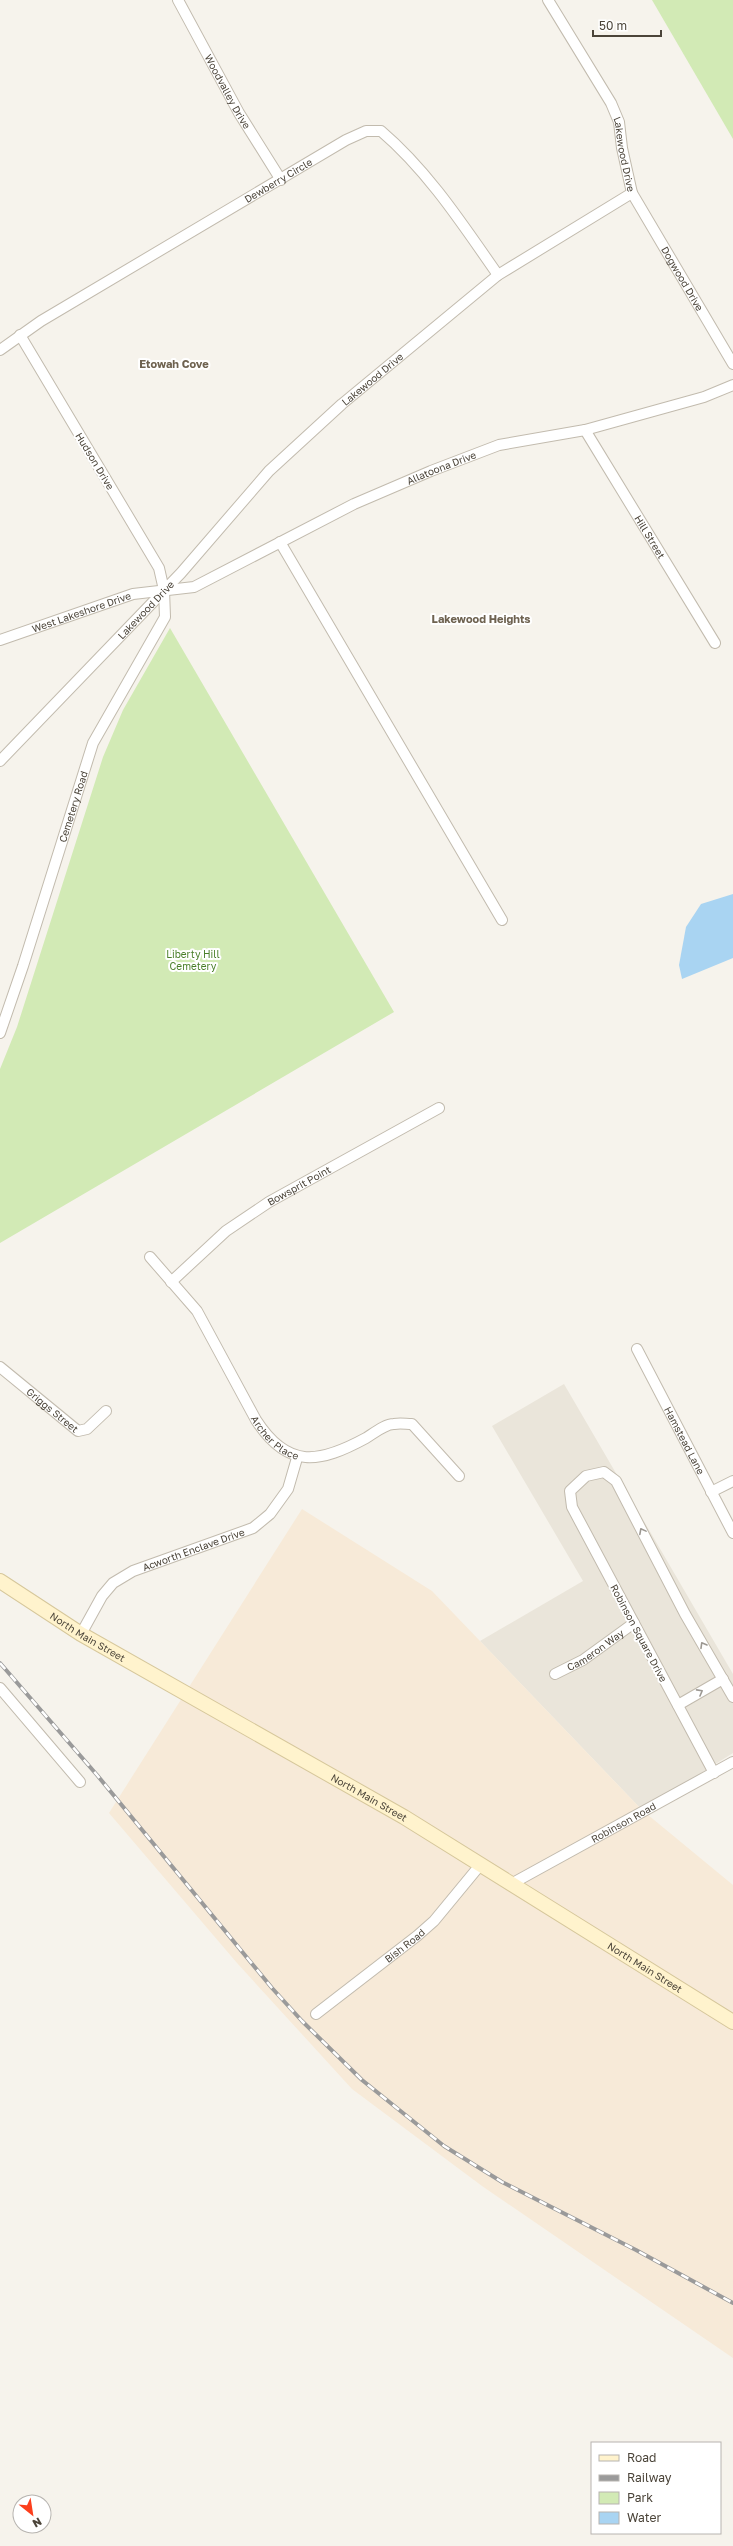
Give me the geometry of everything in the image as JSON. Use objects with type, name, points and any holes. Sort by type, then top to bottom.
[{"type":"main road","name":"North Main Street","points":[[0,1581],[81,1634],[404,1817],[513,1883],[733,2022]]},
{"type":"street","name":"Woodvalley Drive","points":[[178,0],[239,114],[281,180]]},
{"type":"street","name":"Lakewood Drive","points":[[0,762],[164,590],[269,471],[394,359],[498,275],[632,193],[622,148],[619,122],[611,103],[548,0]]},
{"type":"street","name":"Dewberry Circle","points":[[0,350],[20,335],[346,140],[366,131],[381,131],[400,147],[462,223],[498,275]]},
{"type":"street","name":"Dogwood Drive","points":[[632,193],[733,364]]},
{"type":"street","name":"Hudson Drive","points":[[20,335],[159,568],[164,590]]},
{"type":"street","name":"Allatoona Drive","points":[[164,590],[194,588],[354,504],[431,471],[499,445],[585,430],[704,396],[733,385]]},
{"type":"street","name":"Hill Street","points":[[585,430],[715,643]]},
{"type":"street","points":[[280,542],[502,920]]},
{"type":"street","name":"West Lakeshore Drive","points":[[0,640],[133,594],[164,590]]},
{"type":"street","name":"Cemetery Road","points":[[0,1033],[23,966],[93,743],[165,617],[164,590]]},
{"type":"street","name":"Bowsprit Point","points":[[171,1282],[226,1231],[269,1202],[439,1108]]},
{"type":"street","name":"Archer Place","points":[[150,1257],[197,1311],[264,1434],[278,1446],[297,1458],[314,1457],[339,1452],[392,1424],[412,1424],[459,1476]]},
{"type":"street","name":"Hamstead Lane","points":[[637,1349],[733,1532]]},
{"type":"street","name":"Griggs Street","points":[[0,1367],[78,1431],[87,1429],[106,1411]]},
{"type":"street","name":"Acworth Enclave Drive","points":[[81,1634],[102,1596],[113,1583],[133,1571],[253,1528],[270,1514],[288,1489],[297,1458]]},
{"type":"street","name":"Robinson Square Drive","points":[[714,1773],[572,1507],[570,1491],[586,1476],[604,1472],[616,1481],[685,1614],[723,1679]]},
{"type":"street","points":[[711,1492],[733,1480]]},
{"type":"street","name":"Cameron Way","points":[[555,1674],[583,1660],[634,1624]]},
{"type":"street","points":[[678,1705],[723,1679],[733,1697]]},
{"type":"street","points":[[0,1688],[80,1782]]},
{"type":"street","name":"Robinson Road","points":[[513,1883],[733,1762]]},
{"type":"street","name":"Bish Road","points":[[316,2014],[417,1936],[434,1921],[481,1864]]},
{"type":"shaded area","points":[[564,1384],[733,1674],[733,1753],[642,1810],[480,1641],[583,1581],[492,1426]]},
{"type":"shaded area","points":[[302,1509],[432,1591],[642,1810],[733,1885],[733,2358],[482,2186],[352,2089],[237,1963],[109,1813]]},
{"type":"green space","points":[[652,0],[733,0],[733,139]]},
{"type":"green space","name":"Liberty Hill Cemetery","points":[[170,628],[394,1012],[0,1243],[0,1069],[17,1027],[103,757],[123,710]]},
{"type":"water","points":[[733,894],[733,958],[682,979],[679,965],[686,927],[701,904]]},
{"type":"railway","points":[[0,1663],[97,1775],[272,1988],[302,2021],[362,2080],[444,2146],[502,2182],[636,2250],[733,2303]]},
{"type":"district","name":"Etowah Cove","points":[[174,363]]},
{"type":"district","name":"Lakewood Heights","points":[[481,618]]}]
